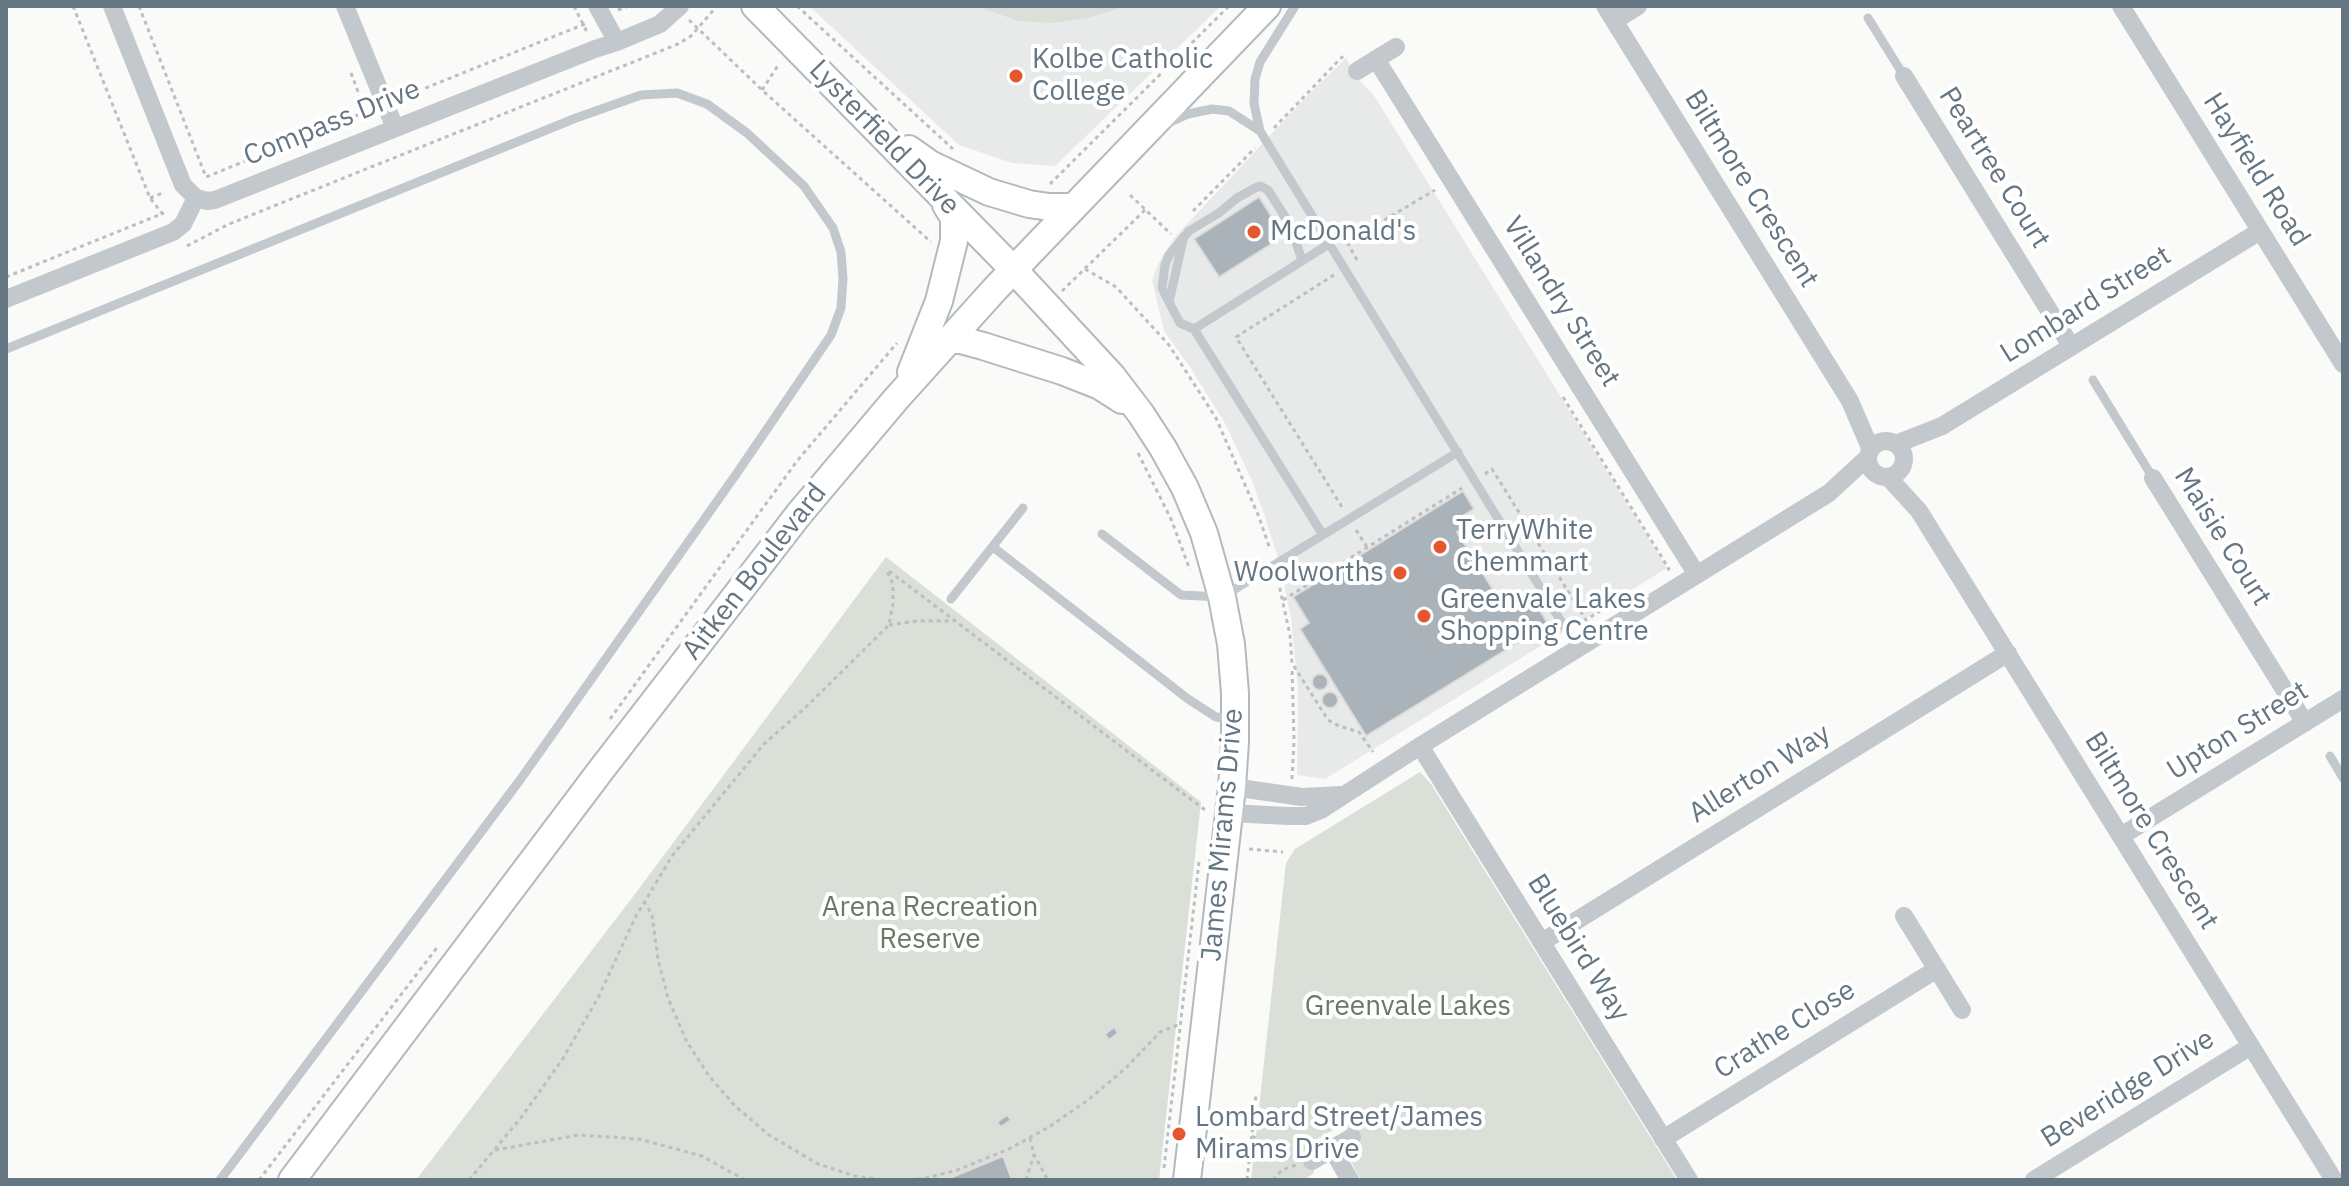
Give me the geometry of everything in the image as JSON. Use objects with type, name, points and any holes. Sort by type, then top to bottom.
[{"type":"street","points":[[6,299],[173,232],[183,224],[196,198],[183,185],[112,6]]},
{"type":"street","points":[[345,6],[395,128]]},
{"type":"street","name":"Compass Drive","points":[[196,198],[215,200],[617,42],[660,24],[680,6]]},
{"type":"street","name":"Lysterfield Drive","points":[[755,6],[1013,269]]},
{"type":"street","name":"Aitken Boulevard","points":[[292,1180],[799,514],[896,399],[1013,269],[1267,6]]},
{"type":"street","points":[[1610,13],[1638,6]]},
{"type":"street","name":"Hayfield Road","points":[[2121,6],[2260,231],[2336,336],[2343,364]]},
{"type":"street","points":[[600,12],[617,42]]},
{"type":"street","name":"Biltmore Crescent","points":[[1610,13],[2334,1180]]},
{"type":"street","points":[[1357,71],[1396,47]]},
{"type":"street","name":"Villandry Street","points":[[1376,59],[1697,575]]},
{"type":"street","name":"Peartree Court","points":[[1904,76],[2071,346]]},
{"type":"street","points":[[858,111],[930,164],[989,192],[1029,204],[1071,207]]},
{"type":"street","points":[[896,399],[914,365],[939,301],[954,241],[954,218],[941,197]]},
{"type":"street","name":"Lombard Street","points":[[1217,812],[1306,816],[1321,810],[1829,493],[2260,231]]},
{"type":"street","name":"James Mirams Drive","points":[[1013,269],[1112,376],[1163,448],[1185,488],[1204,533],[1231,644],[1235,719],[1232,787],[1217,812],[1187,1180]]},
{"type":"street","points":[[949,340],[983,346],[1088,381],[1117,396],[1141,414]]},
{"type":"street","name":"Maisie Court","points":[[2153,478],[2305,723]]},
{"type":"street","name":"Allerton Way","points":[[1542,942],[2008,653]]},
{"type":"street","name":"Upton Street","points":[[2121,836],[2343,699]]},
{"type":"street","name":"Bluebird Way","points":[[1420,746],[1689,1180]]},
{"type":"street","points":[[1232,787],[1290,796],[1341,795]]},
{"type":"street","points":[[1904,916],[1962,1010]]},
{"type":"street","name":"Crathe Close","points":[[1663,1139],[1937,969]]},
{"type":"street","name":"Beveridge Drive","points":[[2034,1180],[2251,1046]]},
{"type":"street","points":[[1312,1161],[1352,1137]]},
{"type":"street","points":[[1332,1149],[1350,1180]]},
{"type":"lane","points":[[1295,6],[1260,62],[1255,79],[1254,104],[1260,131],[1578,649]]},
{"type":"lane","name":"Peartree Court","points":[[1868,18],[1904,76]]},
{"type":"lane","points":[[6,349],[576,118],[641,95],[677,93],[697,100],[747,133],[804,186],[833,228],[841,252],[841,308],[831,335],[520,780],[220,1180]]},
{"type":"lane","points":[[1142,136],[1188,114],[1212,109],[1229,111],[1260,131]]},
{"type":"lane","points":[[1302,260],[1290,225],[1264,187],[1255,188],[1184,236],[1169,302],[1180,323],[1194,329],[1323,535]]},
{"type":"lane","points":[[1194,329],[1329,244]]},
{"type":"lane","name":"Maisie Court","points":[[2093,380],[2153,478]]},
{"type":"lane","points":[[1102,534],[1181,595],[1222,597],[1458,452]]},
{"type":"lane","points":[[951,599],[1023,508]]},
{"type":"lane","points":[[993,547],[1188,699],[1216,717],[1235,719]]},
{"type":"lane","points":[[2330,756],[2343,778]]},
{"type":"path","points":[[73,6],[150,198]]},
{"type":"path","points":[[139,6],[206,177],[600,12],[629,6]]},
{"type":"path","points":[[181,249],[229,224],[678,44],[691,36],[717,6]]},
{"type":"path","points":[[797,6],[956,152]]},
{"type":"path","points":[[1045,189],[1229,6]]},
{"type":"path","points":[[697,27],[762,90],[936,246]]},
{"type":"path","points":[[762,90],[794,45]]},
{"type":"path","points":[[350,70],[376,136]]},
{"type":"path","points":[[1367,547],[1236,337],[1358,259],[1347,242],[1434,189]]},
{"type":"path","points":[[1130,195],[1171,234]]},
{"type":"path","points":[[1046,306],[1145,210]]},
{"type":"path","points":[[6,277],[164,213]]},
{"type":"path","points":[[1085,269],[1116,287],[1169,345],[1216,418],[1259,517],[1275,564],[1292,663],[1294,740],[1290,796]]},
{"type":"path","points":[[610,719],[797,461],[905,334]]},
{"type":"path","points":[[1560,392],[1669,569],[1657,576]]},
{"type":"path","points":[[1283,600],[1492,469],[1586,620],[1633,591]]},
{"type":"path","points":[[469,1180],[543,1088],[598,998],[644,901],[672,856],[747,763],[778,730],[805,708],[889,625],[893,584],[886,569],[1217,812]]},
{"type":"path","points":[[889,625],[954,621]]},
{"type":"path","points":[[1292,663],[1328,720],[1359,732],[1373,752]]},
{"type":"path","points":[[644,901],[652,915],[658,959],[668,998],[693,1052],[720,1090],[761,1128],[808,1158],[846,1173],[883,1180],[907,1180],[941,1175],[977,1163],[1030,1138],[1088,1100],[1126,1068],[1160,1032],[1180,1024]]},
{"type":"path","points":[[259,1180],[439,944]]},
{"type":"path","points":[[1247,1180],[1256,1096]]},
{"type":"path","points":[[495,1150],[578,1135],[639,1139],[702,1156],[745,1180]]},
{"type":"path","points":[[1252,1136],[1303,1165],[1282,1170],[1273,1180]]},
{"type":"path","points":[[1030,1138],[1034,1155],[1048,1180]]},
{"type":"path","points":[[1026,1180],[1034,1155]]},
{"type":"shaded area","name":"Kolbe Catholic College","points":[[809,6],[1221,6],[1055,166],[1012,163],[959,145]]},
{"type":"shaded area","points":[[1346,58],[1358,79],[1373,94],[1667,568],[1325,779],[1297,775],[1298,690],[1291,619],[1280,564],[1263,511],[1226,425],[1164,331],[1152,280],[1174,238]]},
{"type":"green space","points":[[977,6],[1126,6],[1087,18],[1052,23],[1018,21]]},
{"type":"green space","name":"Arena Recreation Reserve","points":[[886,557],[1201,802],[1159,1180],[416,1180],[635,894]]},
{"type":"green space","name":"Greenvale Lakes","points":[[1420,772],[1431,784],[1677,1180],[1367,1180],[1359,1177],[1351,1161],[1355,1142],[1348,1130],[1338,1127],[1312,1142],[1308,1154],[1315,1167],[1313,1174],[1303,1180],[1251,1180],[1286,863],[1295,849]]},
{"type":"building","points":[[1259,197],[1284,236],[1219,277],[1194,239]]},
{"type":"building","name":"Greenvale Lakes Shopping Centre","points":[[1463,491],[1474,509],[1459,518],[1464,528],[1457,532],[1505,609],[1530,594],[1548,624],[1366,736],[1300,629],[1309,623],[1293,597]]},
{"type":"building","points":[[1317,674],[1323,674],[1328,682],[1326,688],[1317,690],[1312,685],[1312,679]]},
{"type":"building","points":[[1327,692],[1333,692],[1338,700],[1336,706],[1327,708],[1322,703],[1322,697]]},
{"type":"building","points":[[1114,1027],[1118,1033],[1109,1040],[1105,1034]]},
{"type":"building","points":[[1007,1115],[1011,1120],[1001,1127],[997,1122]]},
{"type":"building","points":[[1003,1156],[1012,1180],[945,1180]]},
{"type":"place","name":"Kolbe Catholic College","points":[[1016,76]]},
{"type":"place","name":"McDonald's","points":[[1254,232]]},
{"type":"place","name":"TerryWhite Chemmart","points":[[1440,547]]},
{"type":"place","name":"Woolworths","points":[[1400,573]]},
{"type":"place","name":"Greenvale Lakes Shopping Centre","points":[[1424,616]]},
{"type":"place","name":"Lombard Street/James Mirams Drive","points":[[1179,1134]]}]
